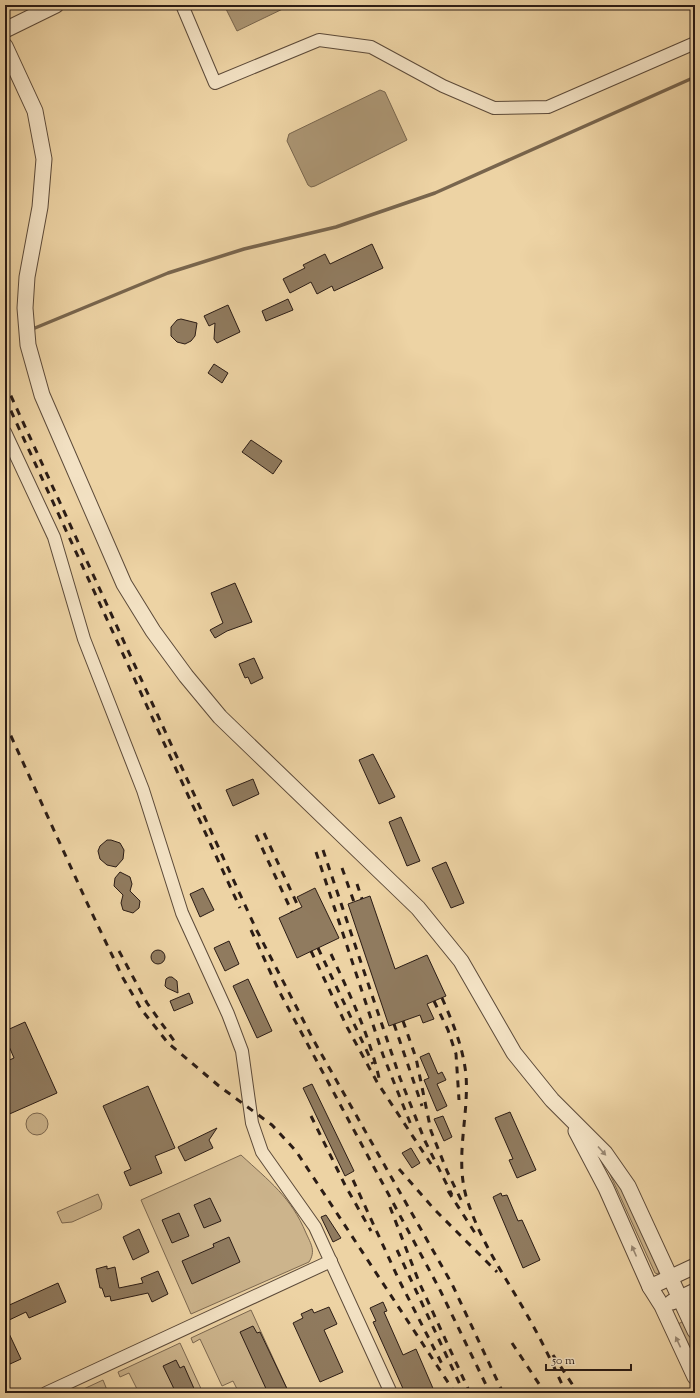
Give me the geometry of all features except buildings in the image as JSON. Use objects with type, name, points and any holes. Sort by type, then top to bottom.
[{"type":"street","points":[[5,30],[56,5]]},
{"type":"street","points":[[182,5],[215,83],[319,40],[371,47],[443,86],[494,108],[548,107],[695,43]]},
{"type":"street","points":[[5,46],[35,111],[44,159],[40,207],[26,277],[25,308],[28,345],[42,395],[124,584],[153,631],[186,676],[220,717],[418,908],[461,961],[514,1053],[565,1113],[605,1153],[628,1186],[695,1331]]},
{"type":"street","points":[[5,432],[54,537],[84,639],[142,790],[182,914],[228,1014],[242,1051],[252,1123],[262,1152],[315,1227],[391,1393]]},
{"type":"street","points":[[565,1113],[600,1175],[650,1287],[662,1306],[695,1377]]},
{"type":"street","points":[[46,1393],[331,1261]]},
{"type":"street","points":[[650,1287],[695,1266]]},
{"type":"street","points":[[662,1306],[695,1291]]},
{"type":"shaded area","points":[[224,5],[291,5],[237,31]]},
{"type":"shaded area","points":[[380,90],[385,92],[407,140],[315,186],[311,187],[308,185],[287,141],[289,134]]},
{"type":"shaded area","points":[[37,1113],[41,1114],[47,1120],[47,1128],[41,1134],[37,1135],[33,1134],[27,1128],[26,1124],[27,1120],[33,1114]]},
{"type":"shaded area","points":[[241,1155],[278,1190],[293,1209],[311,1244],[311,1258],[309,1262],[191,1314],[141,1200]]},
{"type":"shaded area","points":[[609,1172],[621,1186],[660,1270],[658,1274],[655,1273]]},
{"type":"shaded area","points":[[98,1194],[102,1204],[101,1209],[72,1222],[62,1223],[57,1212]]},
{"type":"shaded area","points":[[251,1310],[289,1393],[239,1393],[233,1381],[222,1386],[200,1339],[193,1343],[191,1338]]},
{"type":"shaded area","points":[[684,1321],[695,1346],[695,1361],[678,1324]]},
{"type":"shaded area","points":[[180,1343],[203,1393],[139,1393],[129,1373],[120,1377],[118,1372]]},
{"type":"shaded area","points":[[103,1380],[107,1390],[101,1393],[75,1393]]},
{"type":"waterway","points":[[35,328],[168,273],[244,249],[336,227],[435,193],[695,77]]},
{"type":"railway","points":[[5,383],[256,929],[314,1041],[452,1284],[503,1393]]},
{"type":"railway","points":[[5,398],[240,908]]},
{"type":"railway","points":[[5,723],[89,907],[123,978],[141,1009],[168,1043],[219,1086],[272,1125],[296,1151],[455,1393]]},
{"type":"railway","points":[[264,833],[299,908]]},
{"type":"railway","points":[[256,835],[292,912]]},
{"type":"railway","points":[[323,850],[400,1078],[425,1141],[452,1195]]},
{"type":"railway","points":[[316,852],[383,1055],[411,1125]]},
{"type":"railway","points":[[342,868],[354,902]]},
{"type":"railway","points":[[357,884],[362,899]]},
{"type":"railway","points":[[251,930],[279,991],[439,1288],[490,1393]]},
{"type":"railway","points":[[318,948],[373,1064]]},
{"type":"railway","points":[[119,951],[147,1003],[175,1042]]},
{"type":"railway","points":[[311,951],[347,1027],[377,1082],[433,1167]]},
{"type":"railway","points":[[331,954],[364,1030],[379,1078]]},
{"type":"railway","points":[[442,998],[454,1026],[465,1065],[466,1106],[462,1166],[466,1196],[479,1230],[495,1261],[536,1331],[566,1393]]},
{"type":"railway","points":[[434,1001],[448,1030],[456,1054],[459,1100]]},
{"type":"railway","points":[[403,1021],[416,1058],[431,1131],[447,1171],[464,1206]]},
{"type":"railway","points":[[394,1024],[422,1106]]},
{"type":"railway","points":[[311,1116],[345,1185],[371,1231]]},
{"type":"railway","points":[[399,1169],[434,1209],[497,1272]]},
{"type":"railway","points":[[353,1180],[399,1280],[443,1366]]},
{"type":"railway","points":[[448,1191],[477,1236]]},
{"type":"railway","points":[[390,1207],[419,1282],[470,1393]]},
{"type":"railway","points":[[397,1250],[463,1391]]},
{"type":"railway","points":[[512,1343],[545,1393]]},
{"type":"railway","points":[[553,1355],[578,1393]]}]
